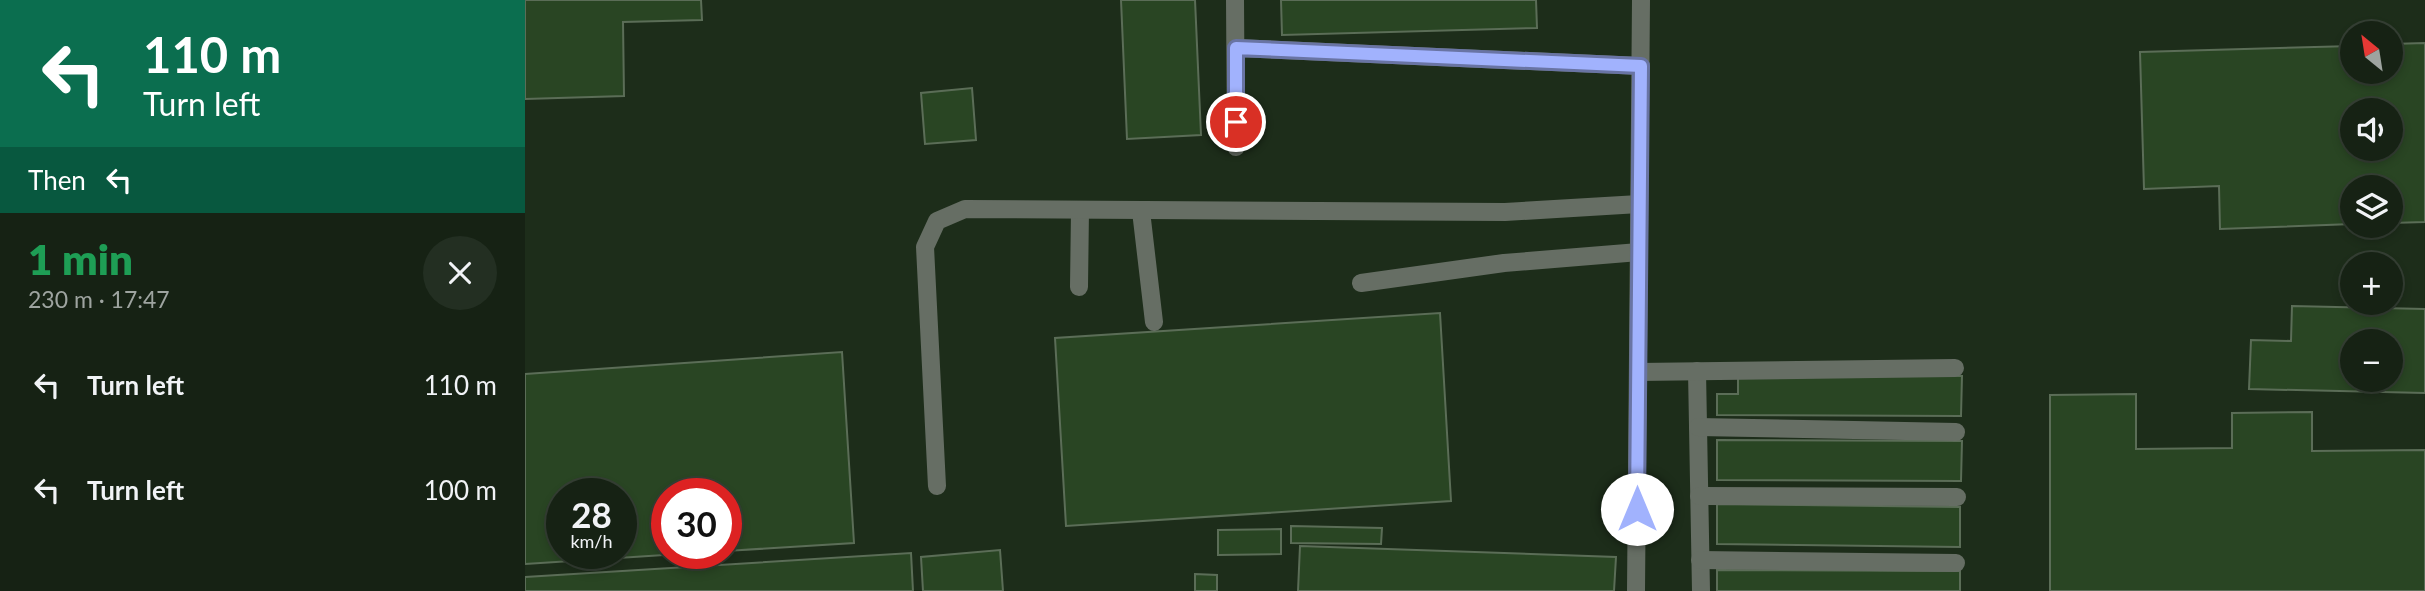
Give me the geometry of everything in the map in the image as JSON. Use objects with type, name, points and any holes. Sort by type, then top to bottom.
[{"type":"street","points":[[1234,0],[1236,147]]},
{"type":"street","points":[[1636,591],[1641,0]]},
{"type":"street","points":[[1236,48],[1380,52],[1520,62],[1641,66]]},
{"type":"street","points":[[937,486],[925,247],[937,221],[965,209],[1506,212],[1639,204]]},
{"type":"street","points":[[1079,287],[1080,210]]},
{"type":"street","points":[[1141,211],[1154,322]]},
{"type":"street","points":[[1361,283],[1504,263],[1639,252]]},
{"type":"street","points":[[1638,372],[1955,368]]},
{"type":"street","points":[[1697,371],[1700,591]]},
{"type":"street","points":[[1698,427],[1956,432]]},
{"type":"street","points":[[1699,496],[1957,497]]},
{"type":"street","points":[[1700,561],[1956,563]]},
{"type":"building","points":[[525,0],[701,0],[702,20],[623,22],[624,96],[525,99]]},
{"type":"building","points":[[1121,0],[1195,0],[1201,135],[1127,139]]},
{"type":"building","points":[[1281,0],[1536,0],[1537,28],[1282,35]]},
{"type":"building","points":[[2425,43],[2425,222],[2403,223],[2403,175],[2340,175],[2340,224],[2220,229],[2219,186],[2144,189],[2140,52],[2340,46],[2340,84],[2403,84],[2403,44]]},
{"type":"building","points":[[972,88],[976,140],[925,144],[921,93]]},
{"type":"building","points":[[2292,306],[2340,307],[2340,315],[2403,315],[2403,309],[2425,309],[2425,393],[2381,392],[2403,392],[2403,329],[2340,329],[2340,391],[2249,389],[2251,340],[2291,341]]},
{"type":"building","points":[[1440,313],[1451,501],[1066,526],[1055,338]]},
{"type":"building","points":[[842,352],[854,543],[742,550],[742,478],[651,478],[651,556],[637,557],[637,478],[546,478],[546,563],[525,564],[525,374]]},
{"type":"building","points":[[1738,374],[1962,376],[1961,416],[1717,415],[1717,394],[1738,394]]},
{"type":"building","points":[[2136,394],[2136,449],[2232,448],[2232,413],[2312,412],[2312,451],[2425,450],[2425,591],[2050,591],[2050,395]]},
{"type":"building","points":[[1717,440],[1962,441],[1961,481],[1717,480]]},
{"type":"building","points":[[1717,504],[1960,507],[1960,547],[1717,544]]},
{"type":"building","points":[[1291,526],[1382,528],[1381,544],[1291,543]]},
{"type":"building","points":[[1281,529],[1281,554],[1218,555],[1218,530]]},
{"type":"building","points":[[1300,546],[1616,557],[1614,591],[1298,591]]},
{"type":"building","points":[[1000,550],[1003,591],[923,591],[921,557]]},
{"type":"building","points":[[911,553],[913,591],[525,591],[525,577],[654,569],[742,569],[742,564]]},
{"type":"building","points":[[1717,570],[1960,571],[1960,591],[1717,591]]},
{"type":"building","points":[[1195,574],[1217,575],[1217,591],[1195,591]]},
{"type":"route","points":[[1236,122],[1236,48],[1380,52],[1507,62],[1641,66],[1637,509]]}]
